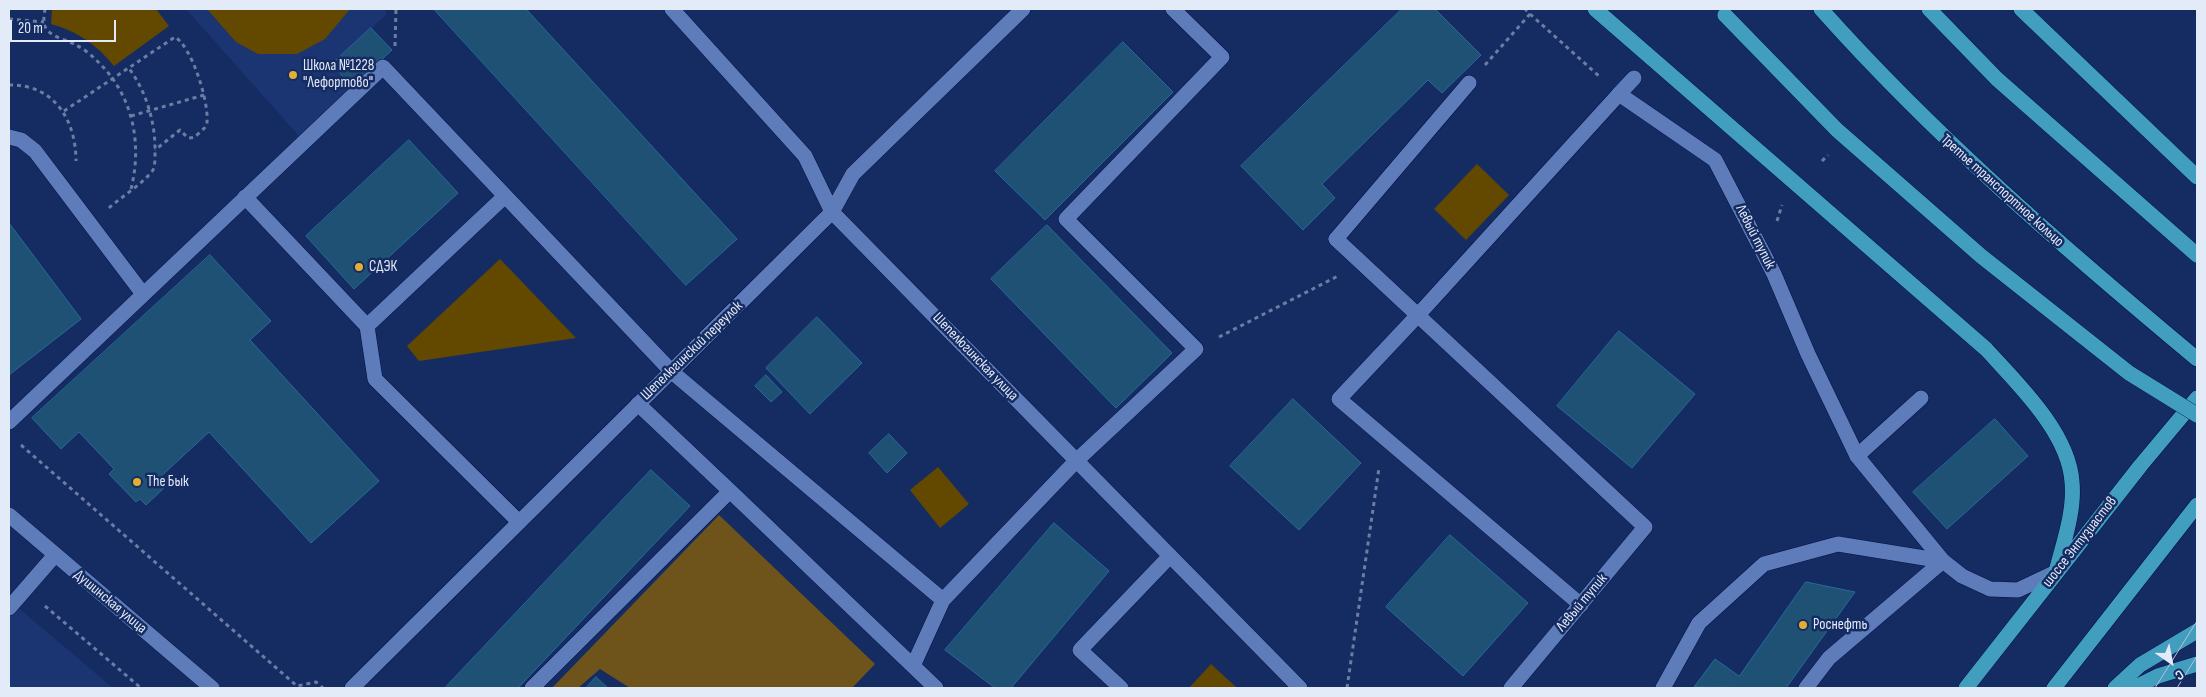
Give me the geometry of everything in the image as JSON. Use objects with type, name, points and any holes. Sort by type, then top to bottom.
[{"type":"main road","points":[[1595,9],[1986,350],[2032,398],[2059,441],[2070,465],[2072,502],[2056,572]]},
{"type":"main road","name":"Третье транспортное кольцо","points":[[1820,9],[1936,131],[2082,263],[2197,359]]},
{"type":"main road","points":[[1928,9],[1997,79],[2197,255]]},
{"type":"main road","points":[[2021,9],[2197,177]]},
{"type":"main road","points":[[1723,12],[1837,130],[1981,256],[2128,373],[2197,415]]},
{"type":"main road","name":"шоссе Энтузиастов","points":[[1966,688],[2141,465],[2197,398]]},
{"type":"main road","points":[[2054,688],[2197,505]]},
{"type":"main road","points":[[2115,688],[2140,665],[2197,631]]},
{"type":"main road","points":[[2134,688],[2158,676],[2197,664]]},
{"type":"street","name":"Шепелюгинская улица","points":[[672,9],[805,156],[832,212],[1300,688]]},
{"type":"street","name":"Шепелюгинский переулок","points":[[352,688],[832,212],[853,174],[1023,9]]},
{"type":"street","points":[[913,666],[943,600],[1076,461],[1196,349],[1066,219],[1222,57],[1173,9]]},
{"type":"street","points":[[9,422],[383,67],[504,197],[672,372],[943,600]]},
{"type":"street","points":[[1580,605],[1339,399],[1634,78]]},
{"type":"street","name":"Левый тупик","points":[[1469,83],[1336,239],[1645,527],[1511,688]]},
{"type":"street","name":"Левый тупик","points":[[1619,94],[1715,160],[1774,274],[1808,354],[1857,456],[1943,561],[1962,576],[1990,589],[2018,590],[2056,572]]},
{"type":"street","points":[[9,137],[21,140],[35,151],[143,294]]},
{"type":"street","points":[[245,197],[366,326],[375,379],[519,522]]},
{"type":"street","points":[[366,326],[504,197]]},
{"type":"street","points":[[1857,456],[1921,398]]},
{"type":"street","points":[[638,404],[936,688]]},
{"type":"street","points":[[532,688],[730,491]]},
{"type":"street","name":"Душинская улица","points":[[9,515],[212,688]]},
{"type":"street","points":[[1664,688],[1699,624],[1764,564],[1838,544],[1943,561]]},
{"type":"street","points":[[9,608],[55,555]]},
{"type":"street","points":[[1121,688],[1080,650],[1170,556]]},
{"type":"street","points":[[1806,688],[1829,658],[1943,561]]},
{"type":"path","points":[[45,9],[44,22],[48,31],[76,44],[88,54],[112,78],[123,95],[131,116],[136,139],[136,161],[131,189]]},
{"type":"path","points":[[383,67],[395,50],[396,9]]},
{"type":"path","points":[[1525,9],[1619,94]]},
{"type":"path","points":[[1469,83],[1530,14]]},
{"type":"path","points":[[9,20],[44,22]]},
{"type":"path","points":[[64,111],[175,37],[179,39],[192,61],[204,94],[208,122],[206,127],[190,138],[183,131],[177,131],[155,150]]},
{"type":"path","points":[[90,224],[153,169],[155,150],[150,111],[142,91],[128,67]]},
{"type":"path","points":[[9,85],[24,86],[44,94],[64,111],[71,125],[76,146],[75,175],[69,196]]},
{"type":"path","points":[[131,116],[204,94]]},
{"type":"path","points":[[1777,217],[1784,200]]},
{"type":"path","points":[[1196,349],[1363,264]]},
{"type":"path","points":[[1347,688],[1383,438]]},
{"type":"path","points":[[16,441],[297,686],[316,682],[323,688]]},
{"type":"path","points":[[26,589],[141,688]]},
{"type":"shaded area","points":[[52,9],[156,9],[169,26],[114,66],[86,40],[51,24]]},
{"type":"shaded area","name":"Школа №1228 \"Лефортово\"","points":[[186,9],[385,9],[387,14],[332,64],[352,87],[299,136]]},
{"type":"shaded area","points":[[207,9],[350,9],[325,39],[297,54],[258,54],[236,42]]},
{"type":"shaded area","points":[[1477,164],[1509,195],[1466,240],[1434,209]]},
{"type":"shaded area","points":[[500,259],[576,338],[419,361],[407,346]]},
{"type":"shaded area","points":[[938,467],[969,504],[940,528],[910,490]]},
{"type":"shaded area","points":[[719,515],[875,664],[852,688],[630,688],[600,669],[578,688],[552,688]]},
{"type":"shaded area","points":[[9,600],[113,688],[9,688]]},
{"type":"shaded area","points":[[1211,664],[1237,688],[1189,688]]},
{"type":"building","points":[[434,9],[526,9],[737,239],[686,285]]},
{"type":"building","points":[[1402,9],[1435,9],[1481,55],[1442,93],[1428,80],[1322,184],[1335,198],[1303,230],[1241,166]]},
{"type":"building","points":[[371,28],[392,50],[352,87],[332,64]]},
{"type":"building","points":[[1123,42],[1173,92],[1045,220],[995,171]]},
{"type":"building","points":[[409,140],[458,193],[354,289],[306,236]]},
{"type":"building","points":[[9,223],[81,319],[9,375]]},
{"type":"building","points":[[1047,225],[1172,353],[1116,408],[991,279]]},
{"type":"building","points":[[210,255],[271,321],[250,340],[379,481],[311,543],[209,432],[157,480],[164,488],[146,505],[140,499],[136,502],[109,474],[114,469],[79,432],[61,449],[32,418]]},
{"type":"building","points":[[817,317],[862,363],[810,414],[766,368]]},
{"type":"building","points":[[1619,331],[1695,394],[1632,468],[1557,406]]},
{"type":"building","points":[[766,375],[782,392],[771,402],[755,386]]},
{"type":"building","points":[[1293,399],[1361,463],[1299,530],[1230,466]]},
{"type":"building","points":[[1995,419],[2028,456],[1947,529],[1913,492]]},
{"type":"building","points":[[889,434],[907,453],[887,473],[869,453]]},
{"type":"building","points":[[651,470],[690,506],[518,688],[445,688]]},
{"type":"building","points":[[1054,523],[1109,571],[1011,688],[995,688],[945,650]]},
{"type":"building","points":[[1450,535],[1528,603],[1463,676],[1386,607]]},
{"type":"building","name":"Роснефть","points":[[1806,582],[1855,592],[1786,688],[1694,687],[1715,659],[1739,676]]},
{"type":"building","points":[[596,677],[608,688],[586,688]]},
{"type":"tram line","points":[[2155,688],[2197,621]]},
{"type":"tram line","points":[[2177,688],[2197,656]]},
{"type":"place","name":"Школа №1228 \"Лефортово\"","points":[[293,75]]},
{"type":"place","name":"СДЭК","points":[[359,267]]},
{"type":"place","name":"The Бык","points":[[137,482]]},
{"type":"place","name":"Роснефть","points":[[1803,625]]}]
